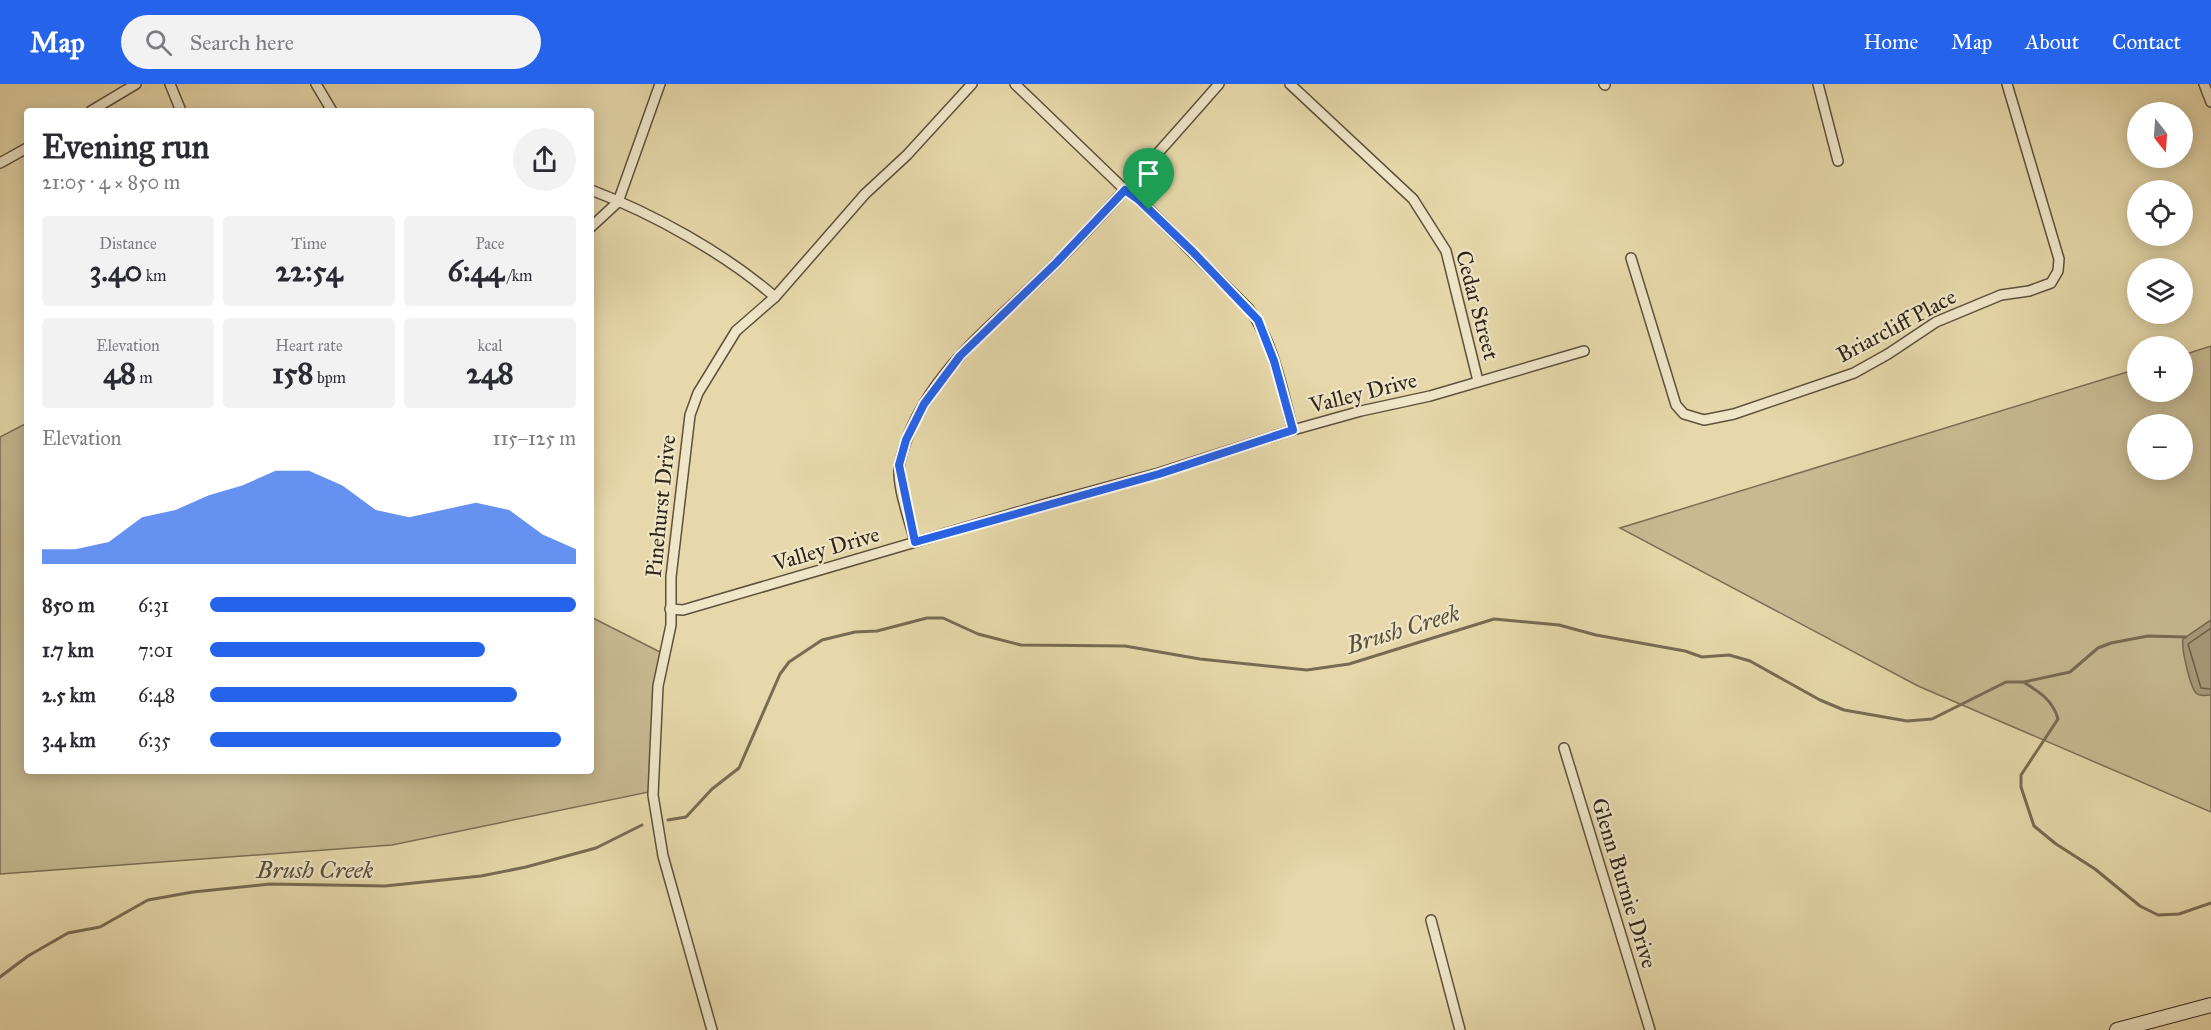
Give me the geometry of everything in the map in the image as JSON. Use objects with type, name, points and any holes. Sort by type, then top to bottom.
[{"type":"street","points":[[96,108],[136,84]]},
{"type":"street","points":[[171,84],[180,108]]},
{"type":"street","points":[[316,84],[330,108]]},
{"type":"street","points":[[594,224],[618,202],[660,84]]},
{"type":"street","name":"Pinehurst Drive","points":[[712,1030],[663,856],[653,795],[658,686],[671,625],[670,609],[678,499],[690,415],[699,393],[736,331],[775,297],[865,194],[907,155],[972,84]]},
{"type":"street","points":[[1015,84],[1193,252],[1258,320],[1274,361],[1293,430]]},
{"type":"street","points":[[915,542],[899,465],[906,440],[924,404],[960,356],[1056,263],[1125,190],[1219,84]]},
{"type":"street","name":"Cedar Street","points":[[1290,84],[1419,207],[1446,251],[1478,381]]},
{"type":"street","points":[[1818,84],[1838,161]]},
{"type":"street","name":"Briarcliff Place","points":[[1631,258],[1676,405],[1684,414],[1704,420],[1734,414],[1854,373],[1888,354],[1936,322],[2001,296],[2029,291],[2051,283],[2058,272],[2059,259],[2007,84]]},
{"type":"street","points":[[2204,84],[2211,102]]},
{"type":"street","points":[[0,163],[24,150]]},
{"type":"street","points":[[594,191],[745,271],[775,297]]},
{"type":"street","name":"Valley Drive","points":[[670,609],[683,610],[1159,474],[1293,430],[1361,411],[1430,396],[1584,351]]},
{"type":"street","name":"Glenn Burnie Drive","points":[[1564,748],[1650,1030]]},
{"type":"street","points":[[1431,920],[1460,1030]]},
{"type":"street","points":[[2117,1030],[2211,1005]]},
{"type":"shaded area","points":[[2211,346],[2211,812],[1918,686],[1620,528],[2127,372],[2127,402],[2193,402],[2193,352]]},
{"type":"shaded area","points":[[24,425],[24,774],[594,774],[594,619],[664,654],[654,791],[392,845],[0,874],[0,437]]},
{"type":"water","points":[[2211,620],[2211,695],[2201,695],[2196,693],[2191,683],[2183,639]]},
{"type":"waterway","name":"Brush Creek","points":[[668,820],[686,817],[712,789],[739,768],[780,674],[789,662],[822,640],[855,632],[877,631],[927,618],[943,618],[978,634],[1021,645],[1125,646],[1200,659],[1307,670],[1349,664],[1494,619],[1559,625],[1596,635],[1685,651],[1702,657],[1729,655],[1750,661],[1820,700],[1844,710],[1907,721],[1932,719],[2006,682],[2024,682],[2070,672],[2098,648],[2111,643],[2148,636],[2186,637]]},
{"type":"waterway","points":[[2025,683],[2046,698],[2058,719],[2021,775],[2021,787],[2034,826],[2056,844],[2095,869],[2140,906],[2158,915],[2179,914],[2211,903]]},
{"type":"waterway","name":"Brush Creek","points":[[0,977],[28,956],[68,933],[100,927],[148,900],[193,892],[270,884],[385,886],[481,876],[526,867],[596,848],[642,825]]},
{"type":"route","points":[[1125,190],[1149,210],[1258,320],[1274,361],[1293,430],[1159,474],[915,542],[901,485],[899,465],[906,440],[924,404],[942,376],[1002,313],[1056,263],[1125,190]]}]
